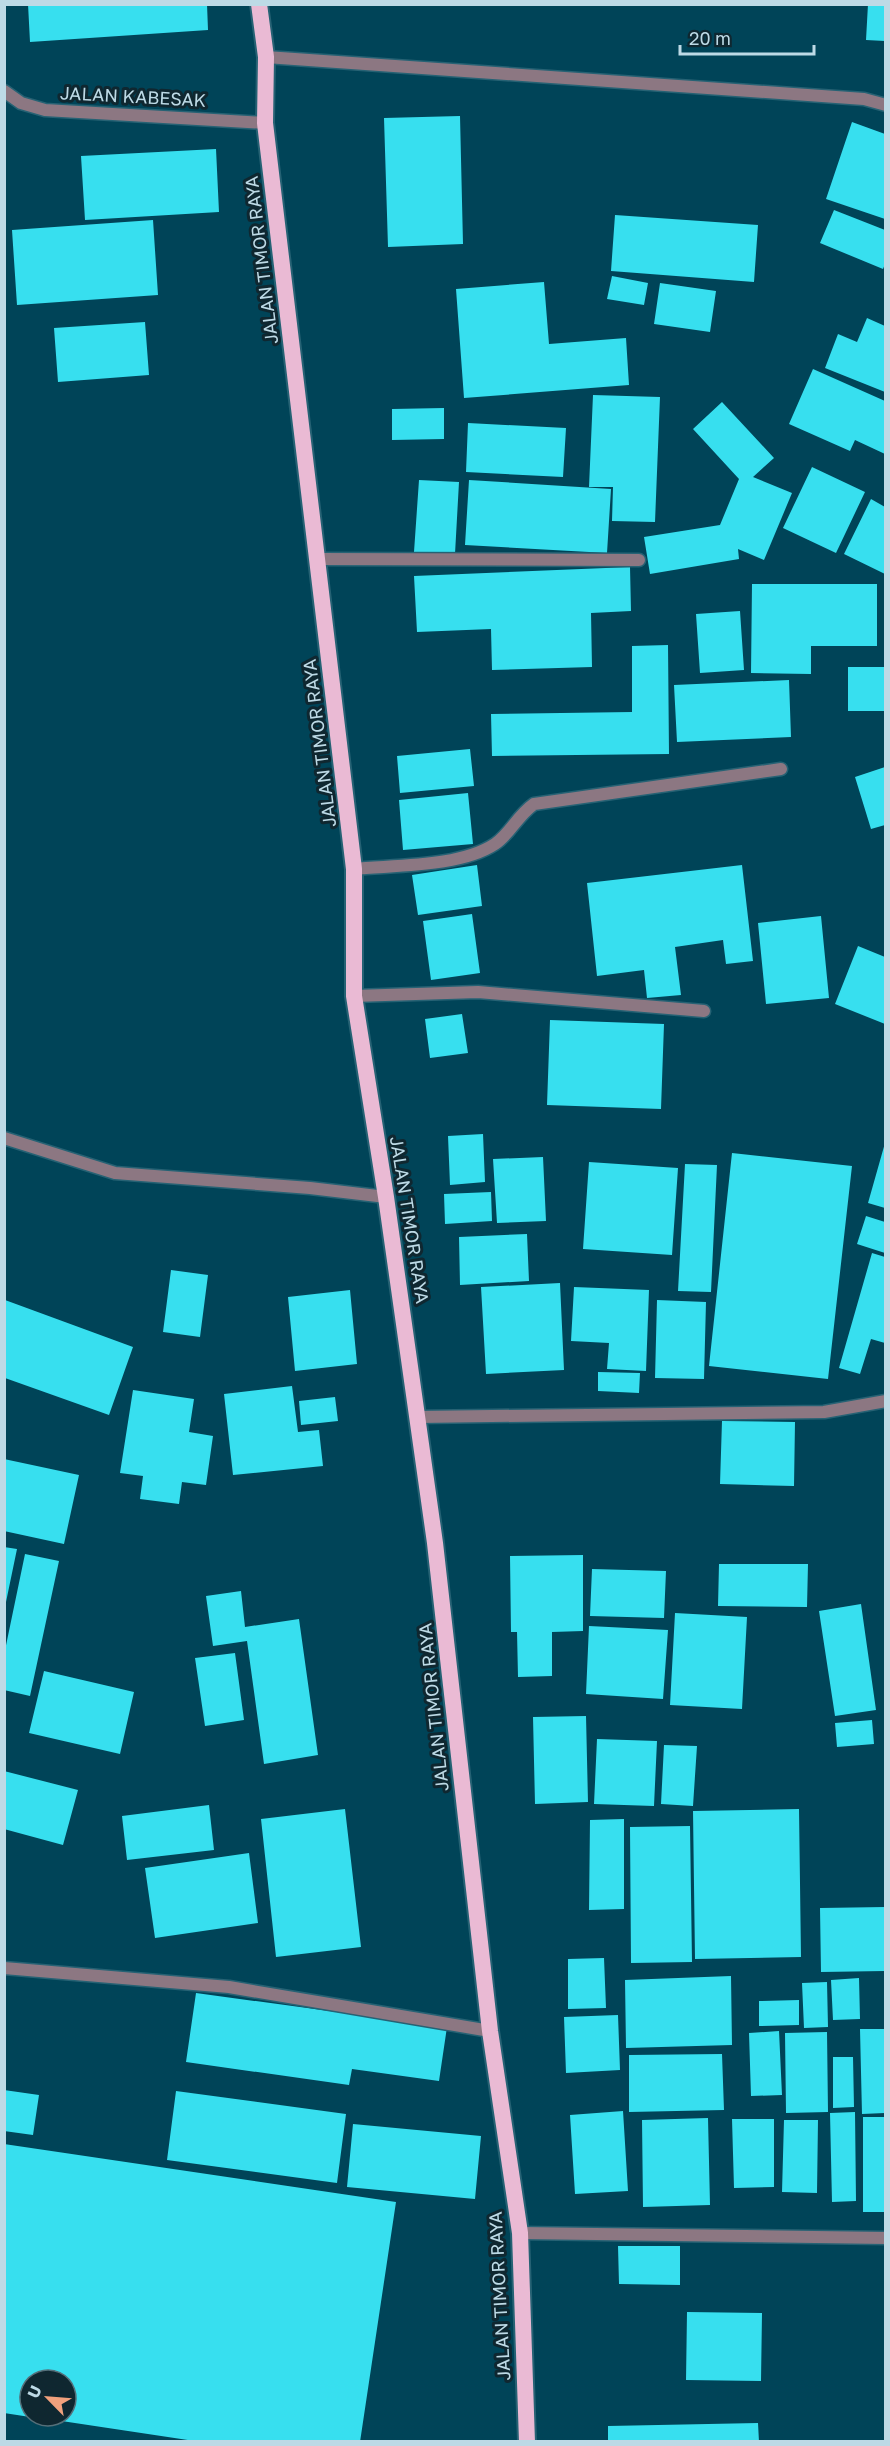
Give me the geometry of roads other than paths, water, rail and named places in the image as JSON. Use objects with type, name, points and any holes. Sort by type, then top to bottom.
[{"type":"highway","name":"JALAN TIMOR RAYA","points":[[259,4],[266,57],[265,123],[354,869],[354,996],[386,1197],[435,1543],[490,2031],[520,2233],[526,2442]]},
{"type":"street","points":[[266,57],[864,99],[885,105]]},
{"type":"street","name":"JALAN KABESAK","points":[[4,91],[21,103],[45,110],[265,123]]},
{"type":"street","points":[[317,559],[639,560]]},
{"type":"street","points":[[354,869],[460,859],[479,854],[498,842],[521,813],[534,804],[781,769]]},
{"type":"street","points":[[354,996],[478,992],[704,1011]]},
{"type":"street","points":[[4,1138],[115,1173],[310,1188],[386,1197]]},
{"type":"street","points":[[418,1418],[824,1412],[885,1401]]},
{"type":"street","points":[[4,1968],[229,1987],[490,2031]]},
{"type":"street","points":[[520,2233],[885,2238]]}]
